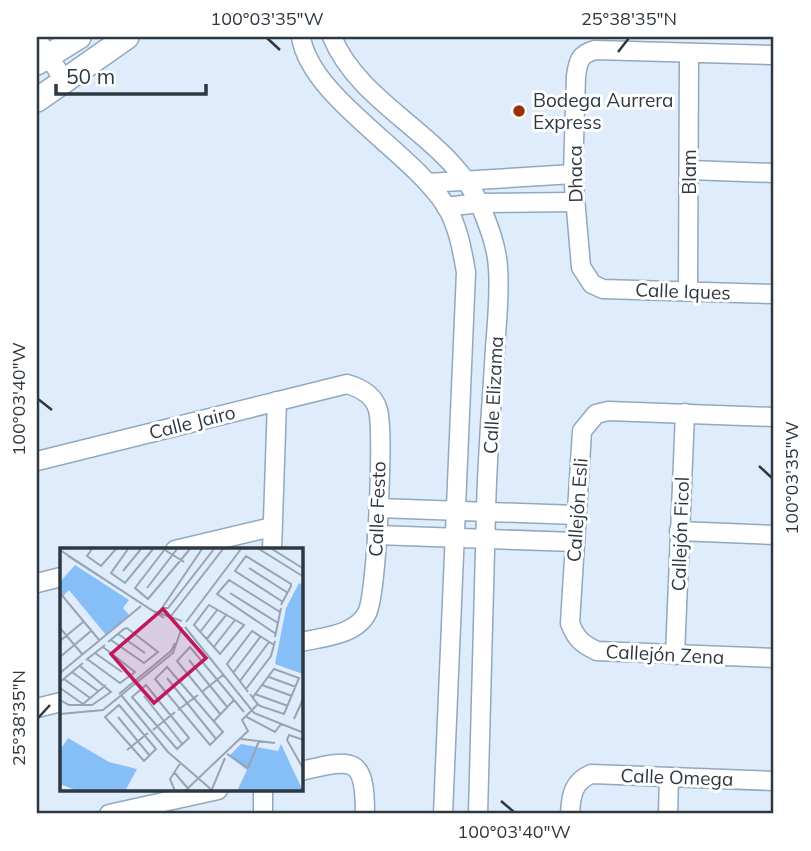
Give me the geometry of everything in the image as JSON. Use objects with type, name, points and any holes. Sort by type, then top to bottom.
[{"type":"street","points":[[66,83],[41,53],[79,37]]},
{"type":"street","points":[[37,100],[66,83],[127,37]]},
{"type":"street","name":"Calle Elizama","points":[[301,37],[324,82],[350,111],[428,183],[446,207],[460,238],[466,272],[443,814]]},
{"type":"street","name":"Calle Elizama","points":[[332,37],[339,52],[367,86],[418,131],[464,180],[479,203],[493,238],[498,268],[486,513],[478,814]]},
{"type":"street","name":"Dhaca","points":[[592,284],[581,267],[574,202],[578,61],[585,53],[595,50],[689,53]]},
{"type":"street","points":[[689,53],[774,55]]},
{"type":"street","name":"Blam","points":[[688,291],[689,53]]},
{"type":"street","points":[[689,170],[774,173]]},
{"type":"street","points":[[428,183],[573,174]]},
{"type":"street","points":[[446,207],[479,203],[574,202]]},
{"type":"street","name":"Calle Iques","points":[[592,284],[603,289],[774,294]]},
{"type":"street","name":"Calle Jairo","points":[[37,461],[347,384]]},
{"type":"street","name":"Calle Festo","points":[[303,642],[356,627],[367,614],[373,595],[378,508],[379,410],[361,388],[347,384]]},
{"type":"street","points":[[272,548],[277,401]]},
{"type":"street","name":"Callejón Esli","points":[[570,623],[582,431],[596,414],[608,411],[685,413]]},
{"type":"street","points":[[685,413],[774,416]]},
{"type":"street","name":"Callejón Ficol","points":[[675,655],[685,413]]},
{"type":"street","points":[[378,508],[576,515]]},
{"type":"street","points":[[183,548],[272,527]]},
{"type":"street","points":[[679,531],[774,534]]},
{"type":"street","points":[[377,535],[575,542]]},
{"type":"street","points":[[37,583],[60,577]]},
{"type":"street","name":"Callejón Zena","points":[[570,623],[575,636],[584,645],[597,651],[774,658]]},
{"type":"street","points":[[37,708],[60,702]]},
{"type":"street","points":[[303,770],[341,761],[353,765],[361,773],[365,783],[365,814]]},
{"type":"street","name":"Calle Omega","points":[[570,814],[571,796],[581,779],[591,774],[774,781]]},
{"type":"street","points":[[668,814],[669,778]]},
{"type":"street","points":[[109,814],[209,792]]},
{"type":"street","points":[[263,792],[263,814]]},
{"type":"place","name":"Bodega Aurrera Express","points":[[519,111]]}]
